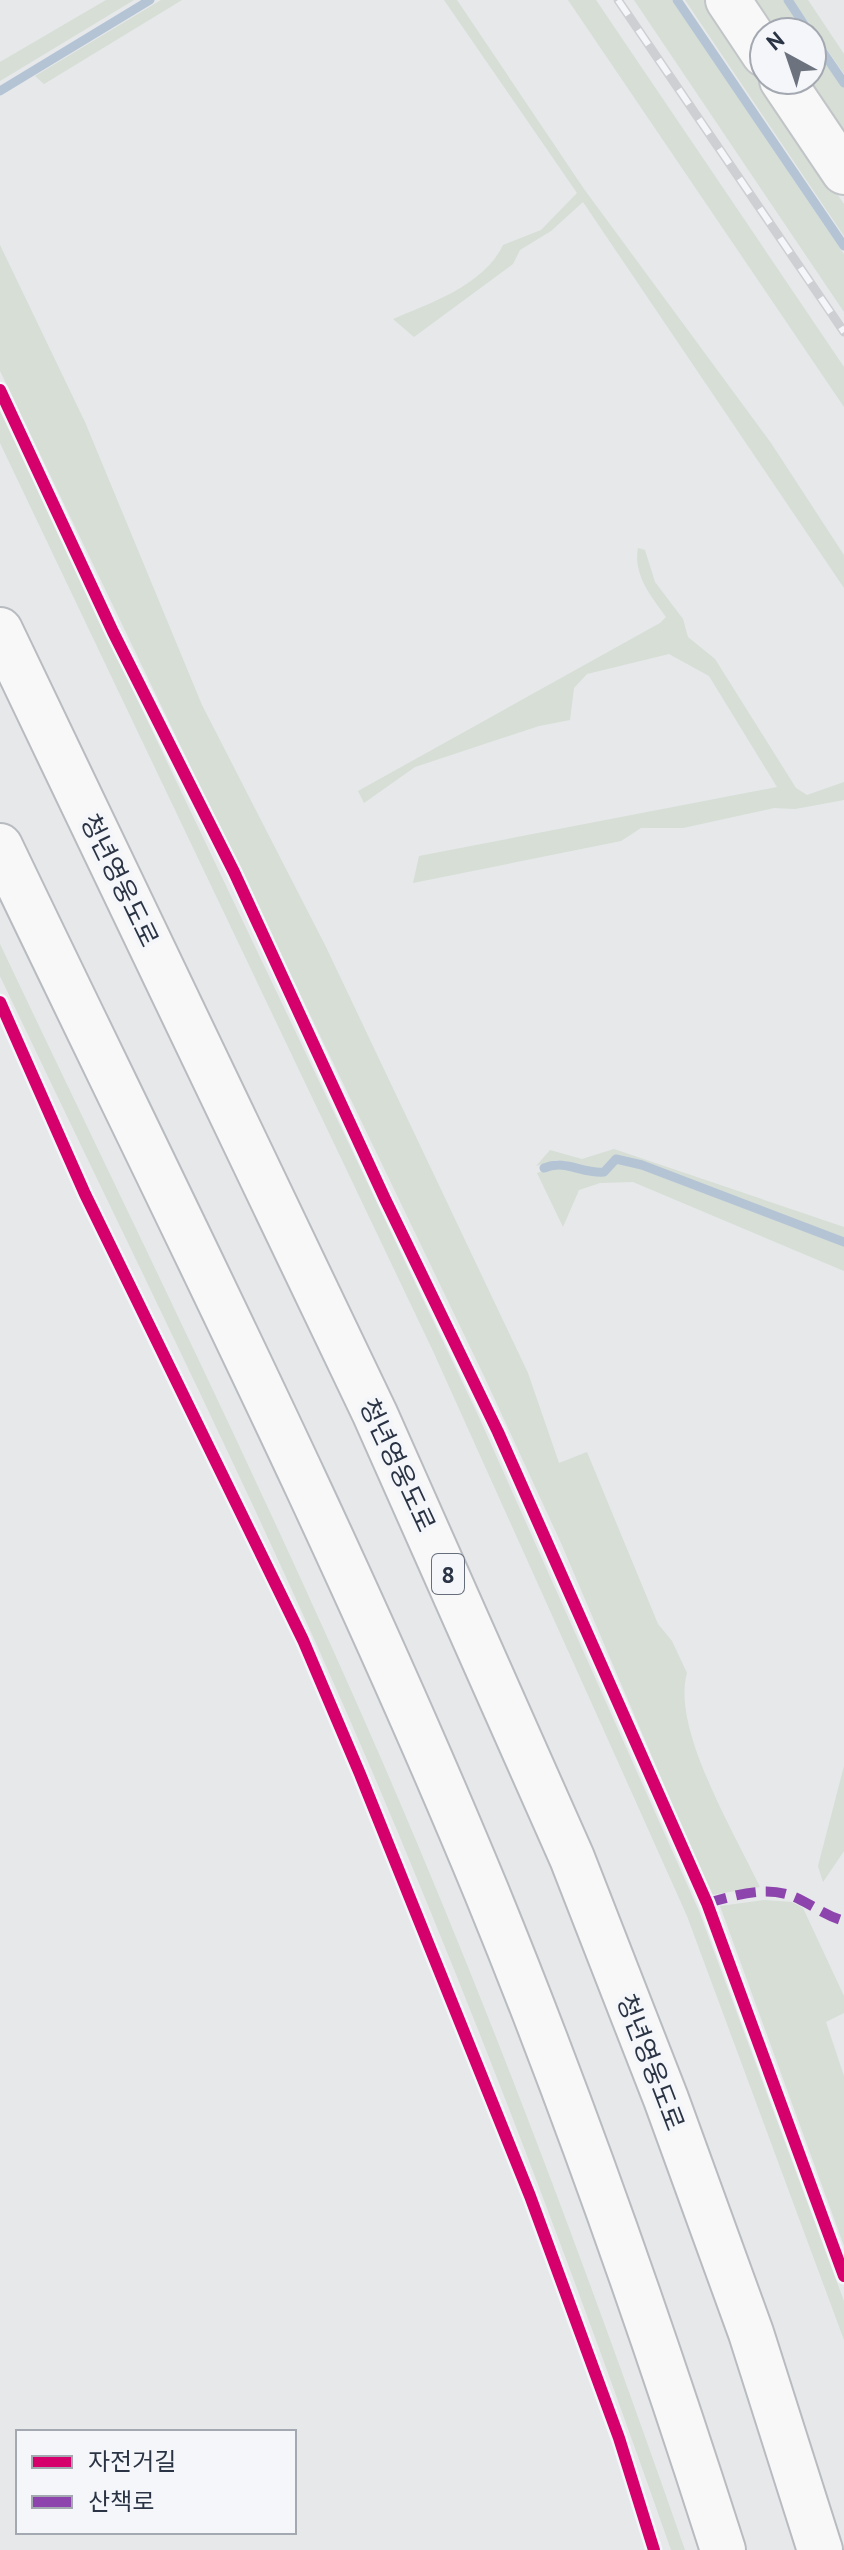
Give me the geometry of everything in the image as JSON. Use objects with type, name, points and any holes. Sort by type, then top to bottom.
[{"type":"main road","points":[[728,0],[748,30]]},
{"type":"main road","points":[[793,96],[844,172]]},
{"type":"main road","name":"청년영웅도로","points":[[0,630],[375,1414],[572,1858],[666,2099],[740,2304],[820,2550]]},
{"type":"main road","points":[[0,846],[291,1454],[481,1879],[590,2160],[663,2363],[723,2550]]},
{"type":"shaded area","points":[[106,0],[134,0],[0,81],[0,62]]},
{"type":"shaded area","points":[[161,0],[182,0],[44,84],[35,76]]},
{"type":"shaded area","points":[[444,0],[457,0],[584,189],[771,443],[844,555],[844,588],[583,202],[551,231],[520,250],[513,264],[414,337],[393,319],[470,282],[494,259],[503,245],[541,230],[577,193]]},
{"type":"shaded area","points":[[568,0],[596,0],[844,367],[844,407]]},
{"type":"shaded area","points":[[634,0],[672,0],[844,254],[844,312]]},
{"type":"shaded area","points":[[685,0],[705,0],[748,63],[748,94]]},
{"type":"shaded area","points":[[747,0],[785,0],[796,16],[758,16]]},
{"type":"shaded area","points":[[793,0],[808,0],[819,16],[804,16]]},
{"type":"shaded area","points":[[828,30],[844,54],[844,74],[828,51]]},
{"type":"shaded area","points":[[828,62],[844,86],[844,142],[812,96],[828,96]]},
{"type":"shaded area","points":[[750,96],[770,96],[844,204],[844,236]]},
{"type":"shaded area","points":[[0,245],[85,422],[202,705],[326,947],[528,1373],[559,1463],[587,1452],[658,1624],[672,1641],[687,1673],[685,1696],[688,1722],[696,1751],[760,1887],[711,1895],[561,1543],[484,1376],[0,371]]},
{"type":"shaded area","points":[[0,411],[478,1415],[699,1911],[844,2301],[844,2340],[687,1916],[433,1351],[0,443]]},
{"type":"shaded area","points":[[638,548],[645,550],[655,582],[683,619],[688,637],[715,659],[796,788],[807,795],[844,782],[844,800],[795,809],[774,808],[683,828],[641,828],[621,841],[413,883],[419,856],[777,787],[709,676],[669,654],[587,674],[574,688],[570,720],[539,726],[415,767],[364,803],[358,791],[660,623],[666,617],[641,576]]},
{"type":"shaded area","points":[[0,944],[243,1454],[383,1763],[541,2154],[685,2550],[671,2550],[528,2158],[372,1771],[237,1471],[0,976]]},
{"type":"shaded area","points":[[614,1149],[844,1227],[844,1239],[643,1162],[614,1156],[602,1168],[589,1170],[557,1160],[536,1166],[550,1150],[582,1159]]},
{"type":"shaded area","points":[[617,1162],[641,1168],[844,1245],[844,1271],[633,1182],[600,1183],[579,1190],[563,1227],[537,1173],[565,1168],[605,1174]]},
{"type":"shaded area","points":[[844,1766],[844,1851],[823,1882],[818,1866]]},
{"type":"shaded area","points":[[764,1900],[792,1902],[803,1908],[844,1996],[844,2013],[826,2022],[844,2076],[844,2246],[720,1906]]},
{"type":"waterway","points":[[0,91],[150,0]]},
{"type":"waterway","points":[[677,0],[844,246]]},
{"type":"waterway","points":[[788,0],[798,16]]},
{"type":"waterway","points":[[828,60],[844,83]]},
{"type":"waterway","points":[[544,1168],[560,1165],[604,1172],[616,1159],[642,1165],[844,1242]]},
{"type":"railway","points":[[618,0],[844,332]]},
{"type":"marked path","points":[[707,1903],[753,1892],[776,1892],[799,1899],[844,1921]]},
{"type":"cycle path","points":[[0,390],[113,632],[234,872],[385,1199],[498,1432],[707,1903],[844,2276]]},
{"type":"cycle path","points":[[0,1002],[85,1194],[303,1640],[360,1774],[530,2196],[619,2438],[654,2550]]}]
